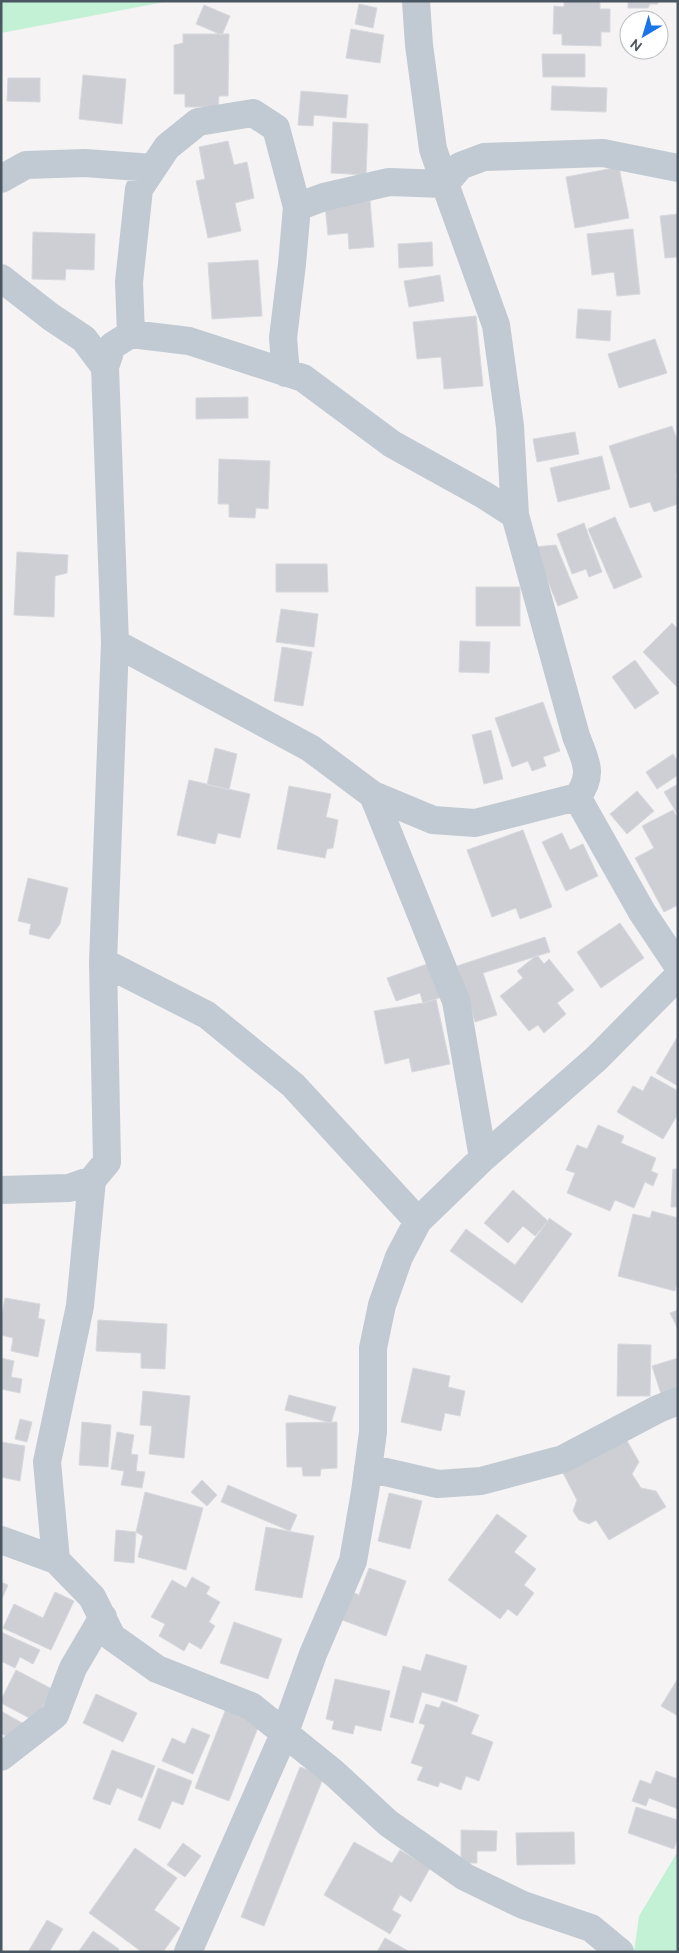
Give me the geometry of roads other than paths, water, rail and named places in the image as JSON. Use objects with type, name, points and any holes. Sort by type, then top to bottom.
[{"type":"street","points":[[115,643],[310,748],[373,795],[433,820],[475,823],[577,797],[586,786],[588,769],[576,736],[516,515],[510,426],[496,325],[433,150],[419,45],[416,1]]},
{"type":"street","points":[[131,334],[129,282],[139,189],[167,148],[198,122],[253,113],[276,128],[297,207],[283,338],[286,373]]},
{"type":"street","points":[[444,184],[460,166],[484,157],[603,153],[678,168]]},
{"type":"street","points":[[1,179],[26,165],[85,163],[153,168]]},
{"type":"street","points":[[297,207],[324,196],[389,182],[444,184]]},
{"type":"street","points":[[1,278],[51,317],[84,339],[105,367]]},
{"type":"street","points":[[56,1560],[47,1462],[80,1306],[92,1180],[106,1162],[103,962],[115,643],[105,367],[112,346],[131,334],[190,340],[303,378],[392,444],[516,515]]},
{"type":"street","points":[[373,795],[456,1001],[483,1158]]},
{"type":"street","points":[[577,797],[642,912],[678,966]]},
{"type":"street","points":[[103,962],[207,1015],[293,1085],[418,1221]]},
{"type":"street","points":[[188,1952],[284,1732],[313,1654],[353,1561],[373,1432],[373,1348],[382,1305],[399,1257],[418,1221],[483,1158],[597,1058],[678,976]]},
{"type":"street","points":[[1,1190],[69,1188],[92,1180]]},
{"type":"street","points":[[368,1468],[438,1484],[481,1481],[563,1459],[678,1401]]},
{"type":"street","points":[[1,1540],[56,1560],[92,1597],[112,1637],[157,1668],[251,1706],[335,1774],[388,1823],[465,1877],[523,1905],[591,1928],[620,1952]]},
{"type":"street","points":[[1,1757],[55,1715],[73,1668],[103,1617]]}]
